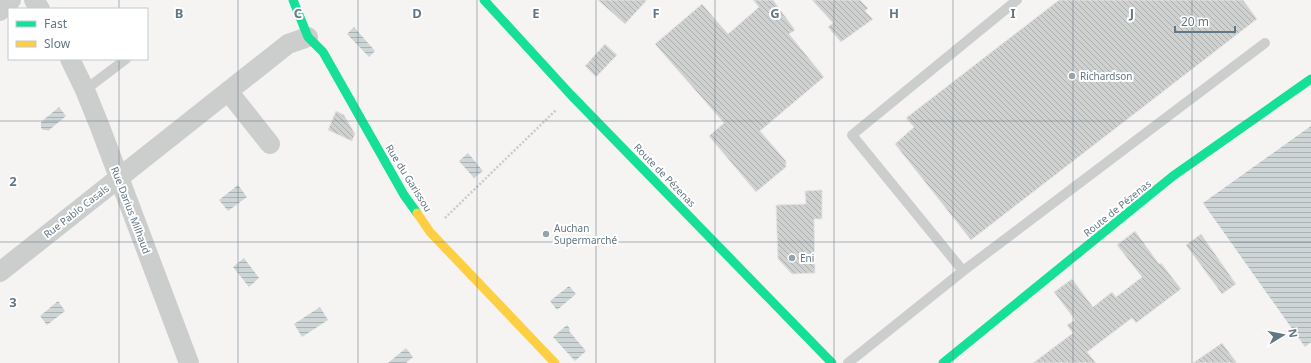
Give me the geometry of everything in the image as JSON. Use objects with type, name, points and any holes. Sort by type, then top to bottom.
[{"type":"street","points":[[0,11],[11,0]]},
{"type":"street","name":"Rue du Garissou","points":[[293,0],[308,37],[323,52],[404,195],[430,232],[555,363]]},
{"type":"street","name":"Route de Pézenas","points":[[484,0],[571,95],[832,363]]},
{"type":"street","name":"Rue Pablo Casals","points":[[0,272],[288,44],[308,37]]},
{"type":"street","name":"Rue Darius Milhaud","points":[[70,60],[85,90],[189,363]]},
{"type":"street","name":"Route de Pézenas","points":[[943,363],[1173,176],[1311,79]]},
{"type":"street","points":[[228,90],[270,144]]},
{"type":"lane","points":[[963,271],[852,136],[1017,0]]},
{"type":"lane","points":[[848,363],[963,271],[1265,44]]},
{"type":"lane","points":[[85,90],[125,60]]},
{"type":"path","points":[[430,232],[571,95]]},
{"type":"shaded area","points":[[354,27],[375,51],[369,57],[347,34]]},
{"type":"shaded area","points":[[59,107],[66,116],[48,131],[43,130],[41,128],[41,122]]},
{"type":"shaded area","points":[[1311,126],[1311,342],[1305,347],[1203,203]]},
{"type":"shaded area","points":[[468,153],[483,171],[474,178],[459,161]]},
{"type":"shaded area","points":[[238,185],[247,197],[228,211],[219,200]]},
{"type":"shaded area","points":[[244,258],[259,278],[249,287],[233,267]]},
{"type":"shaded area","points":[[569,286],[576,294],[557,310],[550,301]]},
{"type":"shaded area","points":[[58,301],[65,311],[47,325],[40,316]]},
{"type":"shaded area","points":[[320,307],[328,320],[302,337],[294,324]]},
{"type":"shaded area","points":[[567,325],[570,329],[569,331],[586,351],[575,361],[553,337]]},
{"type":"shaded area","points":[[406,348],[413,357],[406,363],[388,363]]},
{"type":"building","points":[[598,0],[647,0],[625,24]]},
{"type":"building","points":[[753,0],[773,0],[795,30],[789,34],[824,77],[760,131],[786,161],[786,167],[756,192],[709,136],[724,123],[655,44],[702,4],[728,34],[759,7]]},
{"type":"building","points":[[812,0],[860,0],[868,8],[865,11],[873,19],[841,42],[828,27],[833,23]]},
{"type":"building","name":"Richardson","points":[[1059,0],[1243,0],[1257,19],[971,240],[895,144],[914,127],[906,118]]},
{"type":"building","points":[[605,44],[617,55],[596,77],[585,66]]},
{"type":"building","points":[[336,111],[344,115],[355,134],[352,141],[328,130]]},
{"type":"building","points":[[822,190],[822,219],[814,219],[815,273],[792,274],[778,259],[776,205],[806,204],[805,191]]},
{"type":"building","points":[[1135,231],[1159,264],[1161,263],[1181,289],[1136,323],[1132,318],[1087,352],[1096,363],[1033,363],[1073,333],[1067,325],[1075,320],[1054,292],[1072,279],[1093,307],[1112,292],[1116,297],[1142,277],[1117,245]]},
{"type":"building","points":[[1201,234],[1236,284],[1222,294],[1186,245]]},
{"type":"building","points":[[1222,343],[1237,363],[1193,363]]},
{"type":"traffic: fast","points":[[293,0],[308,37],[323,52],[404,195],[417,213]]},
{"type":"traffic: fast","points":[[484,0],[571,95],[832,363]]},
{"type":"traffic: fast","points":[[943,363],[1173,176],[1311,79]]},
{"type":"traffic: slow","points":[[417,213],[430,232],[555,363]]},
{"type":"place","name":"Richardson","points":[[1072,76]]},
{"type":"place","name":"Auchan Supermarché","points":[[546,234]]},
{"type":"place","name":"Eni","points":[[792,258]]}]
